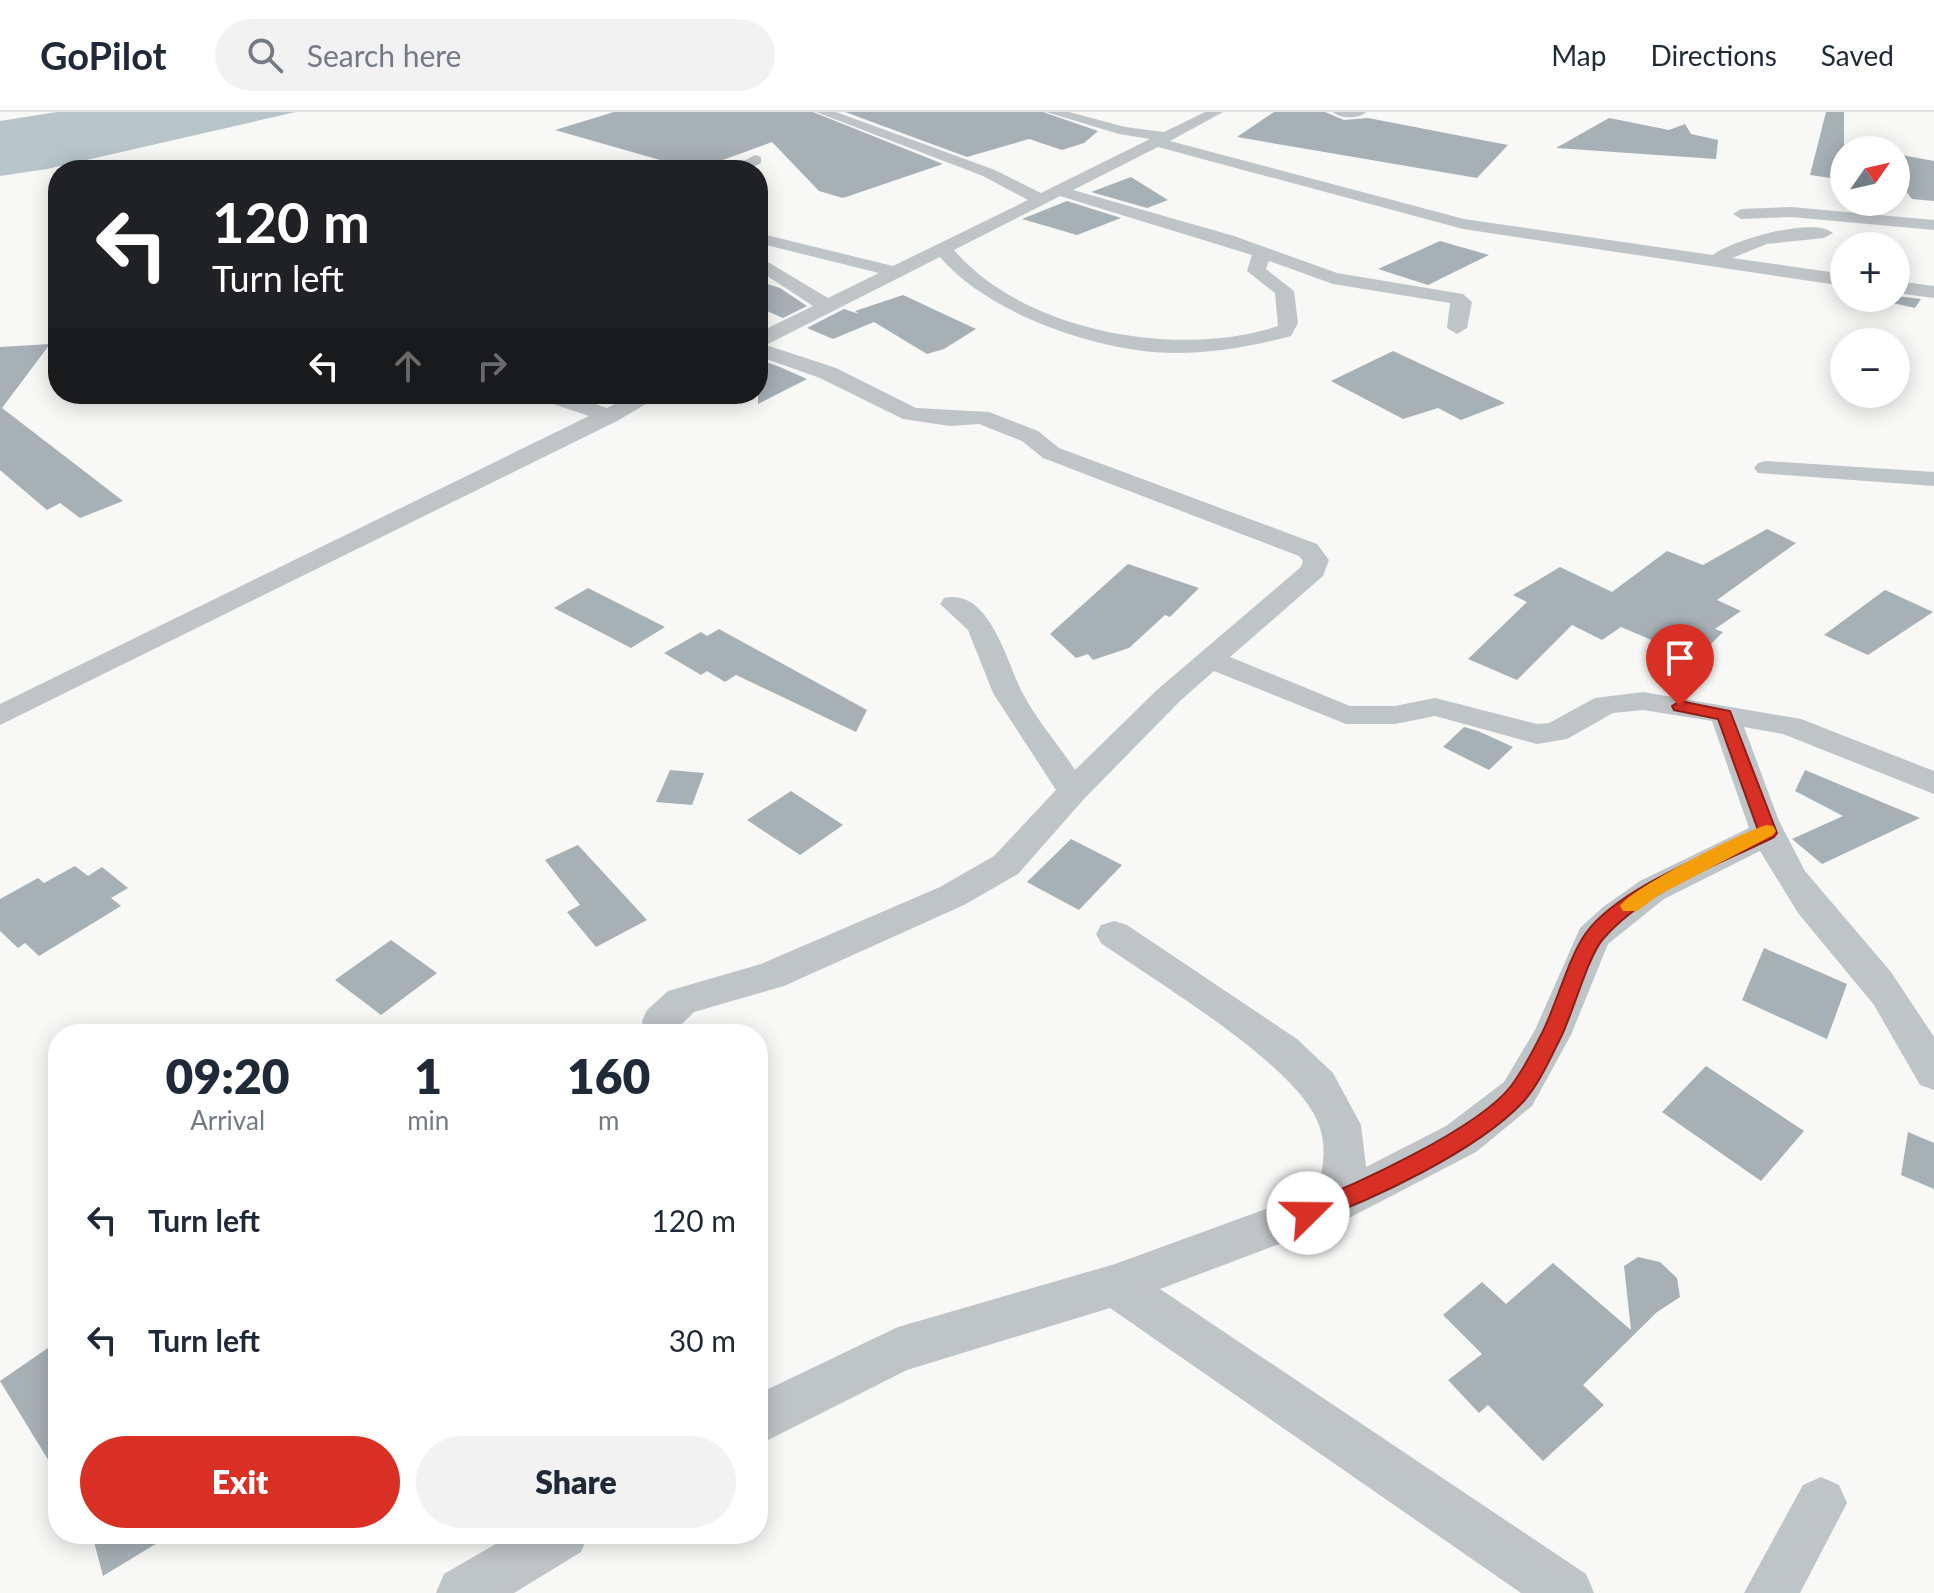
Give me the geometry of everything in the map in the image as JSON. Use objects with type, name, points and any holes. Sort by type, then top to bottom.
[{"type":"street","points":[[823,112],[989,173],[1039,199]]},
{"type":"street","points":[[1053,112],[1442,219],[1830,278]]},
{"type":"street","points":[[1172,112],[1209,115]]},
{"type":"street","points":[[1340,112],[1359,112]]},
{"type":"street","points":[[768,336],[1209,115]]},
{"type":"street","points":[[1057,190],[1200,231],[1333,278],[1456,298],[1462,302],[1457,328]]},
{"type":"street","points":[[1741,214],[1791,212],[1934,225]]},
{"type":"street","points":[[1716,262],[1739,248],[1782,235],[1846,230],[1874,220]]},
{"type":"street","points":[[768,241],[895,272]]},
{"type":"street","points":[[942,248],[967,276],[1025,312],[1112,338],[1156,346],[1213,345],[1284,332],[1289,319],[1284,307],[1284,291],[1256,271],[1262,253]]},
{"type":"street","points":[[768,256],[810,271],[861,264]]},
{"type":"street","points":[[768,268],[826,305]]},
{"type":"street","points":[[1910,289],[1934,292]]},
{"type":"street","points":[[661,1024],[681,1001],[771,976],[952,896],[1006,865],[1073,791],[1169,695],[1314,570],[1316,560],[1308,550],[1051,453],[1030,436],[981,417],[950,419],[911,414],[828,373],[768,352]]},
{"type":"street","points":[[575,404],[609,416]]},
{"type":"street","points":[[0,716],[632,404]]},
{"type":"street","points":[[1766,468],[1934,479]]},
{"type":"street","points":[[954,604],[980,626],[1008,693],[1073,791]]},
{"type":"street","points":[[1211,660],[1346,715],[1395,715],[1435,707],[1537,734],[1556,732],[1606,705],[1643,701],[1790,726],[1934,783]]},
{"type":"street","points":[[1725,715],[1768,833],[1793,879],[1812,907],[1871,972],[1911,1030],[1934,1074]]},
{"type":"street","points":[[768,1415],[898,1350],[1115,1285],[1336,1203],[1461,1139],[1518,1094],[1552,1035],[1593,937],[1652,890],[1768,833]]},
{"type":"street","points":[[1114,934],[1283,1050],[1319,1085],[1340,1125],[1346,1162],[1336,1203]]},
{"type":"street","points":[[1115,1285],[1567,1593]]},
{"type":"street","points":[[1771,1593],[1821,1503]]},
{"type":"street","points":[[463,1593],[546,1544]]},
{"type":"shaded area","points":[[57,112],[296,112],[86,160],[48,160],[48,169],[0,176],[0,121]]},
{"type":"building","points":[[614,112],[813,112],[943,164],[843,198],[819,191],[772,142],[722,160],[660,160],[555,130]]},
{"type":"building","points":[[845,112],[1043,112],[1098,131],[1084,143],[1062,150],[1029,139],[967,157]]},
{"type":"building","points":[[1274,112],[1325,112],[1344,120],[1368,118],[1508,145],[1477,178],[1237,137]]},
{"type":"building","points":[[1826,112],[1844,112],[1844,136],[1830,136],[1830,178],[1810,175]]},
{"type":"building","points":[[1609,118],[1669,130],[1685,124],[1691,134],[1718,140],[1716,159],[1556,148]]},
{"type":"building","points":[[1910,157],[1934,161],[1934,201],[1912,199]]},
{"type":"building","points":[[1131,177],[1168,200],[1147,208],[1091,192]]},
{"type":"building","points":[[1067,201],[1121,218],[1077,235],[1022,219]]},
{"type":"building","points":[[1440,241],[1489,255],[1428,285],[1378,269]]},
{"type":"building","points":[[768,284],[780,288],[807,306],[783,318],[768,311]]},
{"type":"building","points":[[903,295],[976,329],[944,349],[927,354],[874,322],[833,339],[807,328],[844,309],[859,314],[855,311]]},
{"type":"building","points":[[1910,298],[1921,299],[1915,308],[1910,307]]},
{"type":"building","points":[[48,344],[2,408],[123,501],[80,518],[60,503],[47,510],[0,470],[0,347]]},
{"type":"building","points":[[1393,351],[1505,403],[1461,420],[1438,408],[1403,419],[1331,381]]},
{"type":"building","points":[[768,363],[807,379],[768,399]]},
{"type":"building","points":[[1767,529],[1796,543],[1717,600],[1741,611],[1715,629],[1723,632],[1696,659],[1621,627],[1602,640],[1572,625],[1517,680],[1468,659],[1527,602],[1513,595],[1560,567],[1612,592],[1667,551],[1703,565]]},
{"type":"building","points":[[1128,564],[1199,588],[1170,617],[1165,615],[1129,648],[1093,660],[1088,654],[1076,658],[1050,634]]},
{"type":"building","points":[[588,588],[665,627],[631,648],[554,608]]},
{"type":"building","points":[[1885,590],[1933,612],[1868,655],[1824,635]]},
{"type":"building","points":[[719,629],[867,710],[856,732],[736,675],[725,682],[707,671],[701,675],[664,653],[701,632],[707,636]]},
{"type":"building","points":[[1464,727],[1513,747],[1489,770],[1443,747]]},
{"type":"building","points":[[670,770],[704,773],[692,805],[656,802]]},
{"type":"building","points":[[1805,770],[1920,818],[1822,864],[1792,839],[1843,816],[1795,791]]},
{"type":"building","points":[[791,791],[843,825],[800,855],[747,820]]},
{"type":"building","points":[[1071,839],[1122,865],[1079,910],[1027,882]]},
{"type":"building","points":[[578,845],[647,920],[596,947],[567,912],[580,905],[545,860]]},
{"type":"building","points":[[75,866],[88,876],[102,867],[128,888],[111,898],[121,906],[39,956],[25,943],[18,948],[0,931],[0,899],[38,878],[44,883]]},
{"type":"building","points":[[391,940],[437,973],[381,1015],[335,980]]},
{"type":"building","points":[[1764,948],[1847,984],[1827,1039],[1742,1000]]},
{"type":"building","points":[[1706,1066],[1804,1131],[1761,1181],[1662,1112]]},
{"type":"building","points":[[1908,1132],[1934,1143],[1934,1189],[1901,1175]]},
{"type":"building","points":[[1638,1257],[1660,1262],[1677,1278],[1680,1297],[1657,1312],[1583,1385],[1604,1405],[1543,1461],[1488,1405],[1479,1413],[1448,1380],[1482,1354],[1443,1315],[1482,1282],[1506,1304],[1553,1263],[1631,1330],[1624,1266]]},
{"type":"building","points":[[48,1348],[48,1460],[0,1381]]},
{"type":"building","points":[[95,1544],[156,1544],[103,1576]]},
{"type":"slow traffic","points":[[1630,906],[1652,890],[1767,831]]},
{"type":"route","points":[[1308,1213],[1336,1203],[1461,1139],[1496,1113],[1518,1094],[1552,1035],[1593,937],[1652,890],[1768,833],[1725,715],[1680,706]]}]
